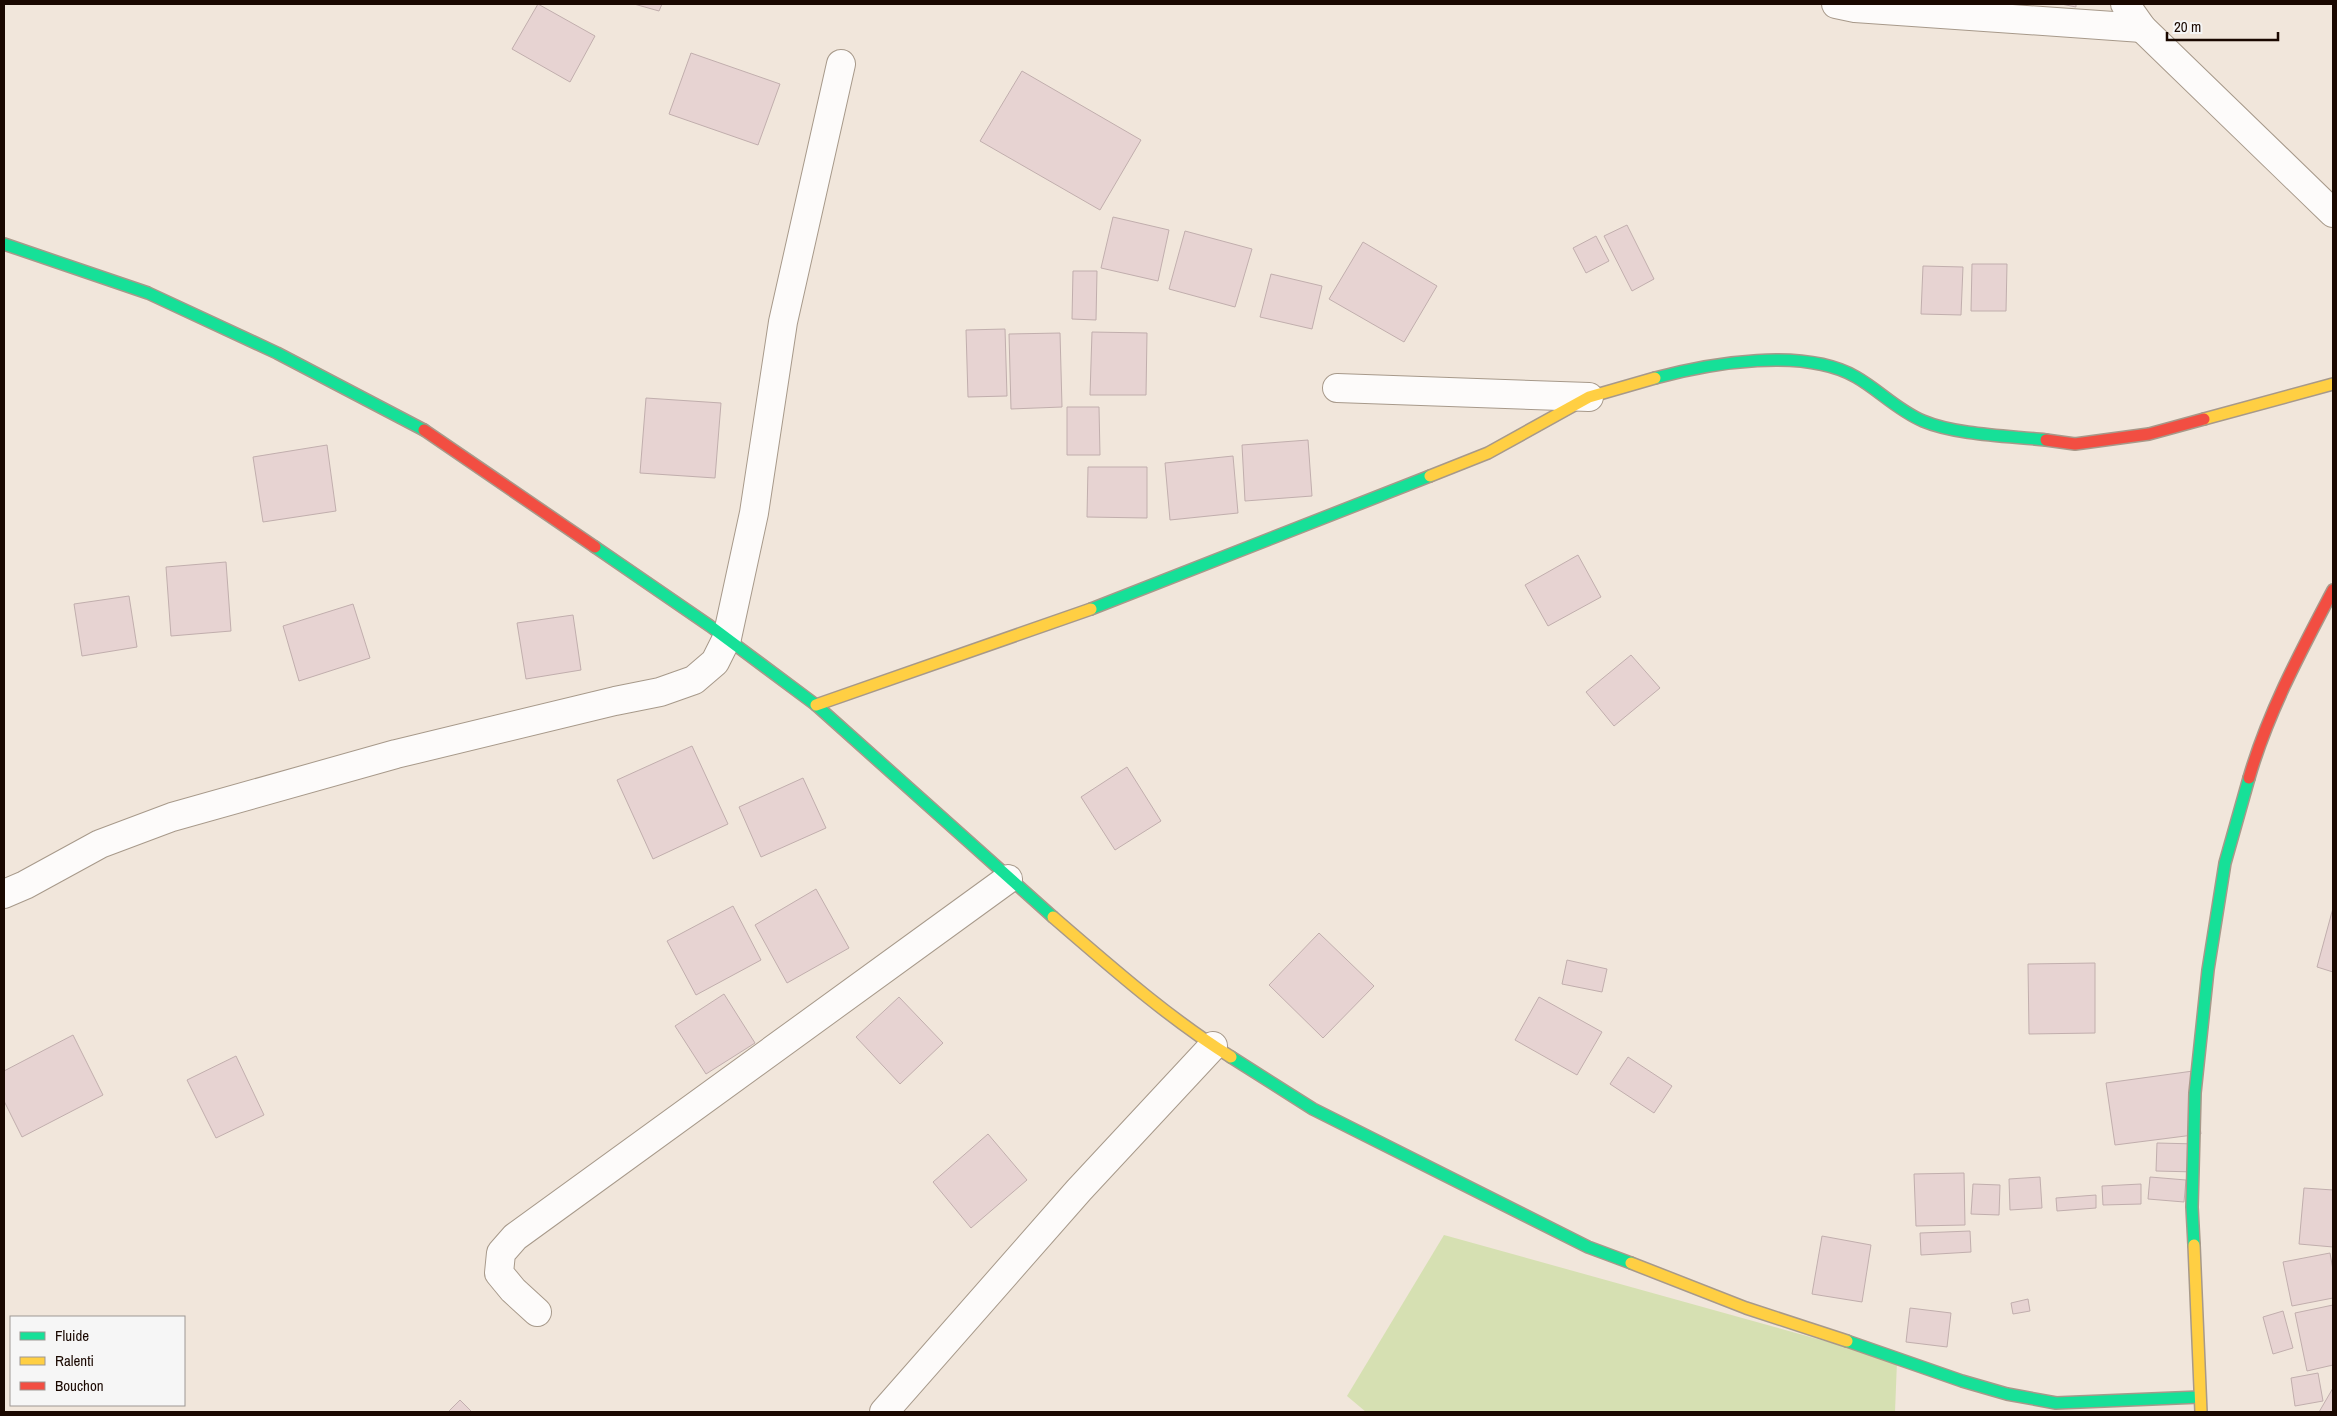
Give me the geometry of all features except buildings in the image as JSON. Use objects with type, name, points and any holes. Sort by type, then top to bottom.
[{"type":"street","points":[[1836,4],[1855,8],[2142,28]]},
{"type":"street","points":[[2125,4],[2142,28],[2333,213]]},
{"type":"street","points":[[4,894],[25,885],[100,844],[172,817],[396,754],[615,701],[660,692],[694,680],[715,662],[727,638],[754,513],[783,322],[841,64]]},
{"type":"street","points":[[4,244],[148,293],[277,353],[416,426],[727,638],[816,705],[1008,879],[1115,971],[1213,1046],[1313,1109],[1588,1247],[1746,1308],[2007,1394],[2056,1404],[2200,1397]]},
{"type":"street","points":[[816,705],[1080,613],[1488,453],[1589,397],[1614,388],[1686,370],[1775,359],[1825,364],[1856,377],[1889,402],[1923,421],[1961,430],[2075,444],[2149,434],[2333,384]]},
{"type":"street","points":[[1337,388],[1589,397]]},
{"type":"street","points":[[2201,1412],[2192,1207],[2195,1093],[2208,970],[2225,863],[2260,745],[2303,647],[2333,590]]},
{"type":"street","points":[[536,1312],[513,1290],[499,1273],[501,1253],[515,1237],[1008,879]]},
{"type":"street","points":[[884,1412],[1079,1190],[1213,1046]]},
{"type":"green space","points":[[1444,1235],[1897,1361],[1895,1412],[1366,1412],[1347,1396]]},
{"type":"traffic: fast","points":[[4,244],[148,293],[277,353],[424,430]]},
{"type":"traffic: fast","points":[[1655,378],[1729,363],[1784,360],[1811,362],[1835,368],[1856,377],[1905,411],[1936,426],[1967,432],[2046,440]]},
{"type":"traffic: fast","points":[[1091,609],[1430,476]]},
{"type":"traffic: fast","points":[[595,547],[710,626],[816,705],[1053,917]]},
{"type":"traffic: fast","points":[[2194,1245],[2192,1207],[2195,1093],[2208,970],[2225,863],[2249,778]]},
{"type":"traffic: fast","points":[[1231,1057],[1313,1109],[1588,1247],[1631,1263]]},
{"type":"traffic: fast","points":[[1847,1341],[1962,1381],[2007,1394],[2056,1403],[2200,1397]]},
{"type":"traffic: slow","points":[[1430,476],[1488,453],[1589,397],[1655,378]]},
{"type":"traffic: slow","points":[[2204,419],[2333,384]]},
{"type":"traffic: slow","points":[[816,705],[1091,609]]},
{"type":"traffic: slow","points":[[1053,917],[1162,1008],[1207,1042],[1231,1057]]},
{"type":"traffic: slow","points":[[2194,1245],[2201,1412]]},
{"type":"traffic: slow","points":[[1631,1263],[1746,1308],[1847,1341]]},
{"type":"traffic: jam","points":[[2046,440],[2075,444],[2149,434],[2204,419]]},
{"type":"traffic: jam","points":[[424,430],[595,547]]},
{"type":"traffic: jam","points":[[2249,778],[2275,706],[2333,590]]}]
